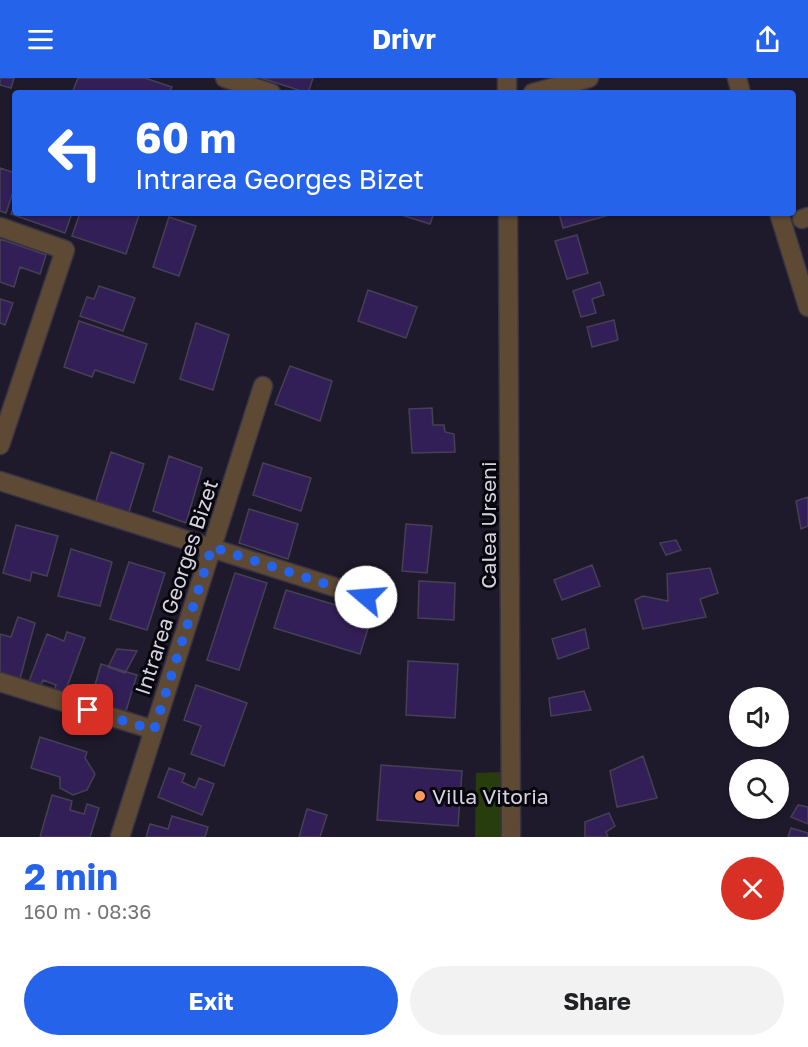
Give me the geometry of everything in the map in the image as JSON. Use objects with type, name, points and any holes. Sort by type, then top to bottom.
[{"type":"street","points":[[225,78],[262,90]]},
{"type":"street","points":[[543,90],[589,78]]},
{"type":"street","name":"Calea Urseni","points":[[508,216],[511,837]]},
{"type":"street","points":[[780,216],[808,307]]},
{"type":"street","points":[[0,227],[65,250],[0,445]]},
{"type":"street","name":"Intrarea Georges Bizet","points":[[120,837],[263,386]]},
{"type":"street","points":[[0,481],[366,597]]},
{"type":"street","points":[[0,682],[154,730]]},
{"type":"green space","points":[[503,772],[503,837],[475,837],[476,773]]},
{"type":"building","points":[[0,78],[14,78],[11,88],[0,85]]},
{"type":"building","points":[[78,78],[145,78],[172,87],[170,90],[73,90]]},
{"type":"building","points":[[261,78],[313,78],[309,90],[299,90]]},
{"type":"building","points":[[0,168],[12,172],[12,195],[6,213],[0,211]]},
{"type":"building","points":[[17,216],[71,216],[65,233]]},
{"type":"building","points":[[79,216],[139,216],[126,254],[72,236]]},
{"type":"building","points":[[405,216],[433,216],[430,224]]},
{"type":"building","points":[[560,216],[606,216],[563,228]]},
{"type":"building","points":[[169,217],[196,226],[179,276],[153,267]]},
{"type":"building","points":[[577,235],[588,273],[567,279],[555,241]]},
{"type":"building","points":[[0,239],[46,255],[40,274],[20,267],[14,287],[0,282]]},
{"type":"building","points":[[600,282],[604,295],[592,299],[596,313],[581,317],[573,291]]},
{"type":"building","points":[[99,286],[135,298],[123,331],[80,316],[87,297],[94,299]]},
{"type":"building","points":[[368,290],[417,307],[406,338],[358,321]]},
{"type":"building","points":[[0,299],[13,303],[5,325],[0,323]]},
{"type":"building","points":[[614,320],[618,340],[592,347],[587,327]]},
{"type":"building","points":[[79,321],[147,344],[134,383],[95,370],[92,377],[64,367]]},
{"type":"building","points":[[196,323],[229,335],[213,390],[180,379]]},
{"type":"building","points":[[290,366],[332,381],[320,421],[275,404]]},
{"type":"building","points":[[432,408],[433,425],[444,425],[445,432],[454,434],[455,452],[412,453],[409,409]]},
{"type":"building","points":[[111,452],[144,464],[127,518],[94,507]]},
{"type":"building","points":[[169,456],[202,468],[186,523],[153,511]]},
{"type":"building","points":[[263,463],[311,478],[301,511],[253,495]]},
{"type":"building","points":[[808,497],[808,526],[801,529],[796,501]]},
{"type":"building","points":[[249,509],[298,524],[288,559],[239,543]]},
{"type":"building","points":[[406,524],[432,526],[427,573],[402,571]]},
{"type":"building","points":[[16,525],[58,536],[47,576],[32,572],[30,581],[3,573]]},
{"type":"building","points":[[676,540],[681,550],[666,555],[660,543]]},
{"type":"building","points":[[71,549],[112,562],[100,606],[58,596]]},
{"type":"building","points":[[129,562],[165,573],[147,630],[110,619]]},
{"type":"building","points":[[592,565],[600,586],[562,600],[554,580]]},
{"type":"building","points":[[710,568],[718,593],[700,599],[706,617],[643,629],[635,600],[643,596],[668,601],[667,574]]},
{"type":"building","points":[[235,573],[267,583],[239,670],[207,660]]},
{"type":"building","points":[[419,581],[455,583],[454,620],[418,618]]},
{"type":"building","points":[[286,590],[372,616],[360,654],[274,628]]},
{"type":"building","points":[[18,617],[35,623],[20,679],[0,672],[0,634],[11,637]]},
{"type":"building","points":[[585,629],[589,648],[558,659],[552,639]]},
{"type":"building","points":[[67,632],[85,638],[64,695],[54,691],[56,685],[43,680],[40,688],[28,684],[47,634],[64,641]]},
{"type":"building","points":[[117,649],[137,651],[125,673],[108,667]]},
{"type":"building","points":[[408,661],[458,664],[455,718],[406,715]]},
{"type":"building","points":[[101,664],[137,675],[125,714],[90,703]]},
{"type":"building","points":[[196,685],[247,703],[224,766],[191,754],[201,726],[184,720]]},
{"type":"building","points":[[584,691],[591,710],[551,716],[549,698]]},
{"type":"building","points":[[40,737],[87,752],[85,758],[95,774],[87,790],[73,795],[60,788],[60,777],[31,768]]},
{"type":"building","points":[[643,756],[657,798],[617,807],[610,771]]},
{"type":"building","name":"Villa Vitoria","points":[[381,765],[462,771],[458,826],[377,820]]},
{"type":"building","points":[[169,768],[185,774],[182,782],[195,788],[199,778],[214,784],[202,815],[158,797]]},
{"type":"building","points":[[52,795],[72,801],[70,810],[84,814],[87,804],[99,808],[90,837],[40,837]]},
{"type":"building","points":[[798,805],[808,807],[808,824],[791,817]]},
{"type":"building","points":[[307,809],[327,815],[320,837],[299,837]]},
{"type":"building","points":[[609,813],[615,826],[606,832],[608,837],[585,837],[585,822]]},
{"type":"building","points":[[172,816],[208,827],[205,837],[146,837],[150,824],[168,829]]},
{"type":"building","points":[[791,828],[808,833],[808,837],[788,837]]},
{"type":"place","name":"Villa Vitoria","points":[[420,796]]},
{"type":"route","points":[[88,710],[154,730],[212,547],[366,597]]}]
